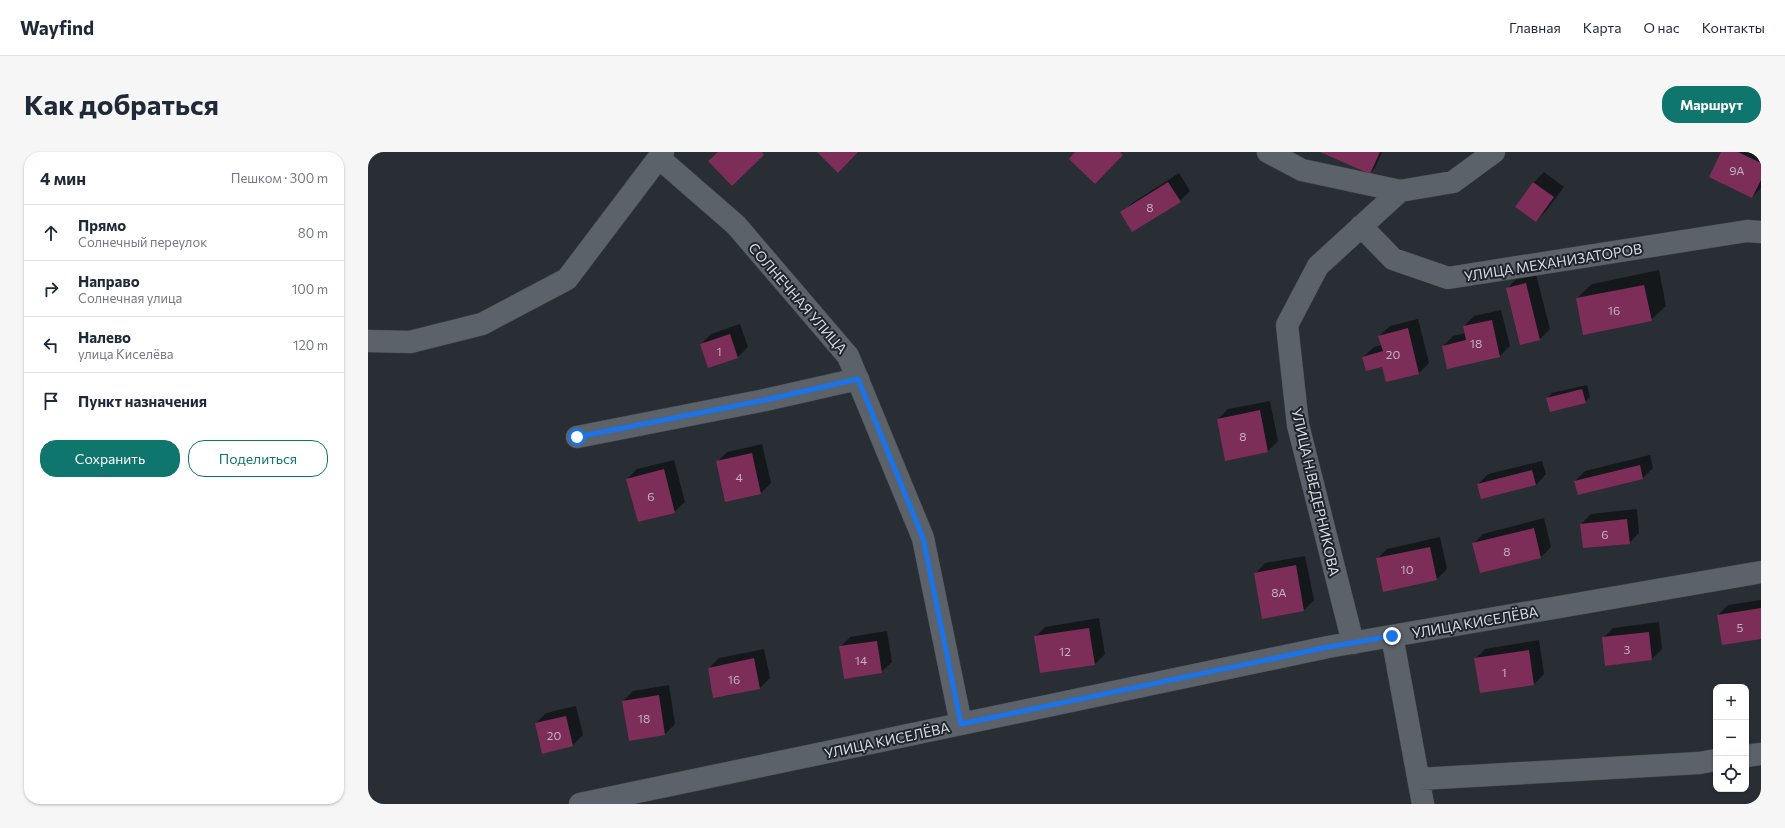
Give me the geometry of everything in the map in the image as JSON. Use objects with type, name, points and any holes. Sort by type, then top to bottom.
[{"type":"street","points":[[1268,152],[1302,170],[1400,191],[1453,182],[1494,152]]},
{"type":"street","points":[[368,341],[410,342],[482,324],[567,279],[661,155]]},
{"type":"street","name":"СОЛНЕЧНАЯ УЛИЦА","points":[[661,155],[736,225],[848,356],[923,538],[961,724]]},
{"type":"street","name":"УЛИЦА Н.ВЕДЕРНИКОВА","points":[[1353,643],[1298,425],[1287,325],[1318,266],[1400,191]]},
{"type":"street","name":"УЛИЦА МЕХАНИЗАТОРОВ","points":[[1361,226],[1393,259],[1448,278],[1747,231],[1761,232]]},
{"type":"street","points":[[577,437],[765,400],[858,379]]},
{"type":"street","name":"УЛИЦА КИСЕЛЁВА","points":[[580,804],[1353,643],[1761,572]]},
{"type":"street","points":[[1392,636],[1423,804]]},
{"type":"street","points":[[1749,756],[1761,754]]},
{"type":"street","points":[[1419,779],[1691,764],[1713,760]]},
{"type":"building","points":[[718,152],[762,152],[764,155],[732,186],[708,161]]},
{"type":"building","points":[[817,152],[858,152],[838,173]]},
{"type":"building","points":[[1075,152],[1120,152],[1123,155],[1095,184],[1069,159]]},
{"type":"building","points":[[1320,152],[1380,152],[1370,174]]},
{"type":"building","points":[[1721,152],[1738,152],[1761,163],[1761,180],[1752,198],[1709,177]]},
{"type":"building","points":[[1168,182],[1181,202],[1132,232],[1120,212]]},
{"type":"building","points":[[1533,182],[1554,197],[1536,222],[1515,207]]},
{"type":"building","points":[[1526,283],[1540,340],[1520,345],[1506,288]]},
{"type":"building","points":[[1644,285],[1652,321],[1583,335],[1576,298]]},
{"type":"building","points":[[1492,320],[1500,357],[1447,369],[1442,346],[1466,340],[1463,326]]},
{"type":"building","points":[[1408,328],[1419,374],[1386,382],[1382,367],[1366,371],[1362,357],[1383,351],[1378,336]]},
{"type":"building","points":[[730,334],[738,358],[708,368],[700,344]]},
{"type":"building","points":[[1582,389],[1586,403],[1550,412],[1546,398]]},
{"type":"building","points":[[1260,410],[1268,452],[1225,461],[1217,419]]},
{"type":"building","points":[[752,453],[761,494],[725,502],[716,461]]},
{"type":"building","points":[[1640,465],[1643,479],[1578,495],[1574,481]]},
{"type":"building","points":[[664,469],[675,513],[638,522],[626,479]]},
{"type":"building","points":[[1532,470],[1536,485],[1481,499],[1477,484]]},
{"type":"building","points":[[1627,519],[1630,544],[1583,548],[1580,524]]},
{"type":"building","points":[[1534,528],[1541,558],[1480,573],[1472,543]]},
{"type":"building","points":[[1430,547],[1437,580],[1383,592],[1376,558]]},
{"type":"building","points":[[1296,565],[1304,611],[1262,619],[1254,573]]},
{"type":"building","points":[[1761,608],[1761,639],[1722,645],[1717,615]]},
{"type":"building","points":[[1089,628],[1095,665],[1040,673],[1034,636]]},
{"type":"building","points":[[1649,632],[1652,660],[1605,666],[1602,637]]},
{"type":"building","points":[[877,641],[882,673],[844,679],[839,646]]},
{"type":"building","points":[[1529,650],[1534,685],[1480,693],[1474,658]]},
{"type":"building","points":[[754,658],[760,689],[713,698],[708,668]]},
{"type":"building","points":[[659,695],[665,735],[629,741],[622,701]]},
{"type":"building","points":[[566,716],[573,746],[542,754],[535,723]]},
{"type":"route","points":[[577,437],[765,400],[858,379],[923,538],[961,724],[1328,647],[1392,636]]}]
